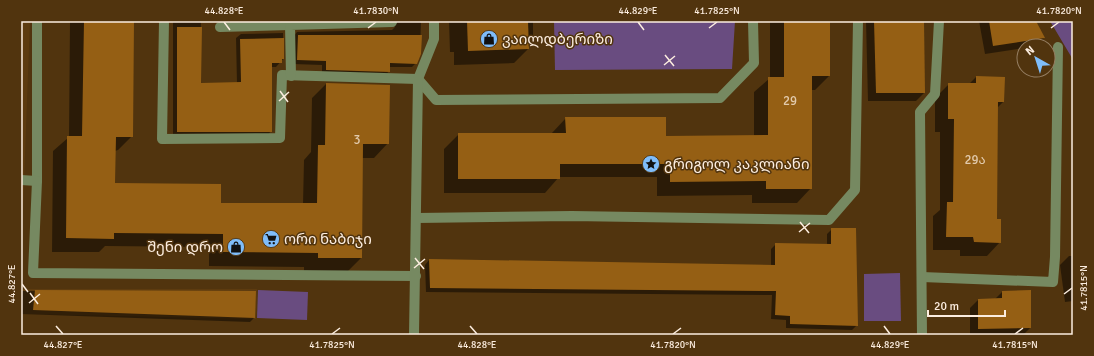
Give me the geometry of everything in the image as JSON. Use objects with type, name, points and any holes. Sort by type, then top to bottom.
[{"type":"street","points":[[37,21],[36,181],[33,273],[416,276]]},
{"type":"street","points":[[164,21],[162,139],[280,138],[282,75],[418,79],[436,100],[720,98],[754,63],[753,21]]},
{"type":"street","points":[[414,335],[418,79],[434,39],[434,21]]},
{"type":"street","points":[[417,218],[572,216],[829,220],[855,190],[858,21]]},
{"type":"street","points":[[922,335],[920,112],[935,94],[939,21]]},
{"type":"street","points":[[220,27],[392,22]]},
{"type":"street","points":[[290,25],[291,76]]},
{"type":"street","points":[[922,277],[1053,282],[1055,257],[1058,47]]},
{"type":"street","points":[[21,180],[36,181]]},
{"type":"shaded area","points":[[21,21],[30,21],[21,264]]},
{"type":"shaded area","points":[[554,21],[735,21],[732,69],[555,70]]},
{"type":"shaded area","points":[[1050,21],[1073,21],[1073,61],[1072,58]]},
{"type":"shaded area","points":[[900,273],[901,321],[864,321],[864,274]]},
{"type":"shaded area","points":[[21,289],[257,289],[256,319],[21,314]]},
{"type":"shaded area","points":[[258,290],[308,292],[307,320],[257,318]]},
{"type":"building","points":[[84,21],[134,21],[133,137],[116,137],[115,183],[221,184],[221,203],[317,203],[318,145],[325,145],[326,83],[390,85],[389,144],[363,144],[362,258],[318,258],[318,253],[223,252],[223,234],[114,233],[114,239],[66,238],[67,136],[82,136]]},
{"type":"building","points":[[467,21],[528,21],[529,49],[468,51]]},
{"type":"building","points":[[784,21],[830,21],[830,76],[812,76],[812,189],[766,189],[766,181],[670,182],[670,164],[560,164],[560,179],[458,179],[458,133],[566,133],[565,117],[666,117],[666,136],[768,135],[768,77],[784,77]]},
{"type":"building","points":[[874,21],[924,21],[925,93],[876,93]]},
{"type":"building","points":[[989,21],[1036,21],[1045,38],[1016,38],[1016,42],[993,46]]},
{"type":"building","points":[[177,27],[202,27],[201,83],[241,82],[240,39],[284,38],[284,59],[282,59],[282,63],[272,63],[272,132],[177,132]]},
{"type":"building","points":[[298,35],[422,35],[421,54],[417,64],[390,63],[390,72],[326,70],[326,61],[297,60]]},
{"type":"building","points":[[976,76],[1005,77],[1004,102],[998,102],[997,219],[1001,219],[1001,243],[974,242],[973,237],[946,237],[947,202],[953,202],[954,119],[948,119],[948,83],[976,83]]},
{"type":"building","points":[[831,228],[856,228],[858,326],[790,324],[790,316],[775,315],[776,291],[430,288],[429,259],[775,265],[775,243],[831,244]]},
{"type":"building","points":[[35,290],[256,291],[255,318],[33,310]]},
{"type":"building","points":[[1031,290],[1031,328],[978,329],[978,299],[1002,298],[1002,291]]},
{"type":"place","name":"ვაილდბერიზი","points":[[489,39]]},
{"type":"place","name":"გრიგოლ კაკლიანი","points":[[651,164]]},
{"type":"place","name":"ორი ნაბიჯი","points":[[271,239]]},
{"type":"place","name":"შენი დრო","points":[[236,247]]}]
